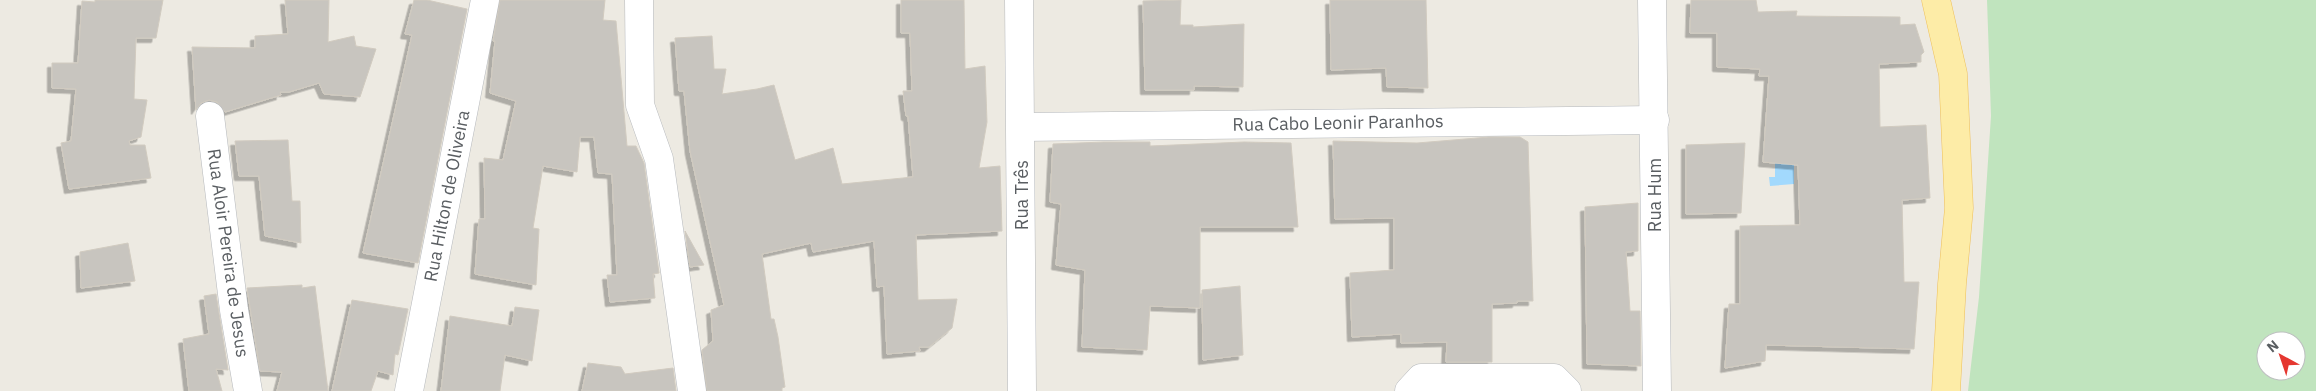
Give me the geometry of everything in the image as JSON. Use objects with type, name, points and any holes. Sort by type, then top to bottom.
[{"type":"main road","points":[[1936,0],[1953,74],[1959,208],[1952,284],[1946,391]]},
{"type":"street","name":"Rua Hilton de Oliveira","points":[[409,391],[485,0]]},
{"type":"street","points":[[639,0],[640,105],[659,159],[692,391]]},
{"type":"street","name":"Rua Três","points":[[1019,0],[1022,127],[1022,391]]},
{"type":"street","name":"Rua Hum","points":[[1652,0],[1657,391]]},
{"type":"street","name":"Rua Aloir Pereira de Jesus","points":[[210,116],[234,310],[248,391]]},
{"type":"street","name":"Rua Cabo Leonir Paranhos","points":[[1022,127],[1655,120]]},
{"type":"street","points":[[1409,391],[1421,378],[1554,378],[1567,391]]},
{"type":"green space","points":[[1987,0],[2316,0],[2316,391],[1968,391],[1979,297],[1991,116]]},
{"type":"water","points":[[1775,151],[1794,151],[1794,184],[1770,186],[1769,177],[1775,177]]},
{"type":"building","points":[[95,0],[163,0],[156,38],[136,38],[134,99],[147,100],[141,137],[129,141],[130,145],[145,145],[151,178],[69,189],[61,143],[71,141],[76,89],[52,88],[52,63],[78,63],[82,1],[95,2]]},
{"type":"building","points":[[285,0],[329,0],[328,42],[354,36],[356,46],[376,49],[360,97],[324,94],[319,83],[289,92],[280,92],[281,95],[225,112],[217,102],[209,100],[201,103],[196,110],[192,47],[255,48],[255,36],[288,34]]},
{"type":"building","points":[[414,0],[427,0],[467,9],[418,263],[363,253],[412,35],[405,34]]},
{"type":"building","points":[[500,0],[605,0],[603,20],[616,21],[627,146],[636,146],[644,163],[659,273],[653,274],[655,298],[610,302],[607,275],[617,275],[612,174],[598,173],[594,137],[580,137],[577,172],[543,166],[533,228],[539,229],[536,285],[475,274],[479,219],[485,219],[484,158],[503,160],[516,101],[490,93],[495,41],[493,41]]},
{"type":"building","points":[[901,0],[964,0],[965,69],[985,66],[987,122],[979,168],[1000,166],[1002,231],[916,235],[918,300],[957,299],[952,328],[929,347],[919,347],[920,351],[887,354],[884,286],[877,287],[874,241],[813,252],[811,243],[762,254],[771,319],[774,319],[778,337],[785,387],[782,388],[782,391],[707,391],[702,350],[713,341],[711,310],[724,305],[690,151],[684,91],[679,91],[675,38],[712,36],[714,69],[726,69],[722,94],[774,85],[795,160],[833,148],[842,184],[913,177],[908,116],[906,116],[903,91],[912,91],[910,33],[901,33]]},
{"type":"building","points":[[1181,0],[1180,25],[1193,25],[1193,27],[1244,24],[1243,87],[1194,86],[1194,90],[1145,90],[1143,1]]},
{"type":"building","points":[[1330,0],[1426,0],[1428,88],[1387,87],[1386,68],[1331,70]]},
{"type":"building","points":[[1691,0],[1756,0],[1758,12],[1797,11],[1796,16],[1900,17],[1900,25],[1915,24],[1924,52],[1921,55],[1921,62],[1879,64],[1880,127],[1926,125],[1930,198],[1902,200],[1904,282],[1919,282],[1914,349],[1766,345],[1765,361],[1725,368],[1729,304],[1740,304],[1740,226],[1800,225],[1798,165],[1763,162],[1769,76],[1759,76],[1760,69],[1717,67],[1717,33],[1690,33]]},
{"type":"building","points":[[1489,137],[1520,137],[1528,142],[1533,301],[1492,304],[1492,362],[1446,362],[1447,342],[1401,343],[1401,334],[1352,337],[1350,273],[1394,270],[1394,218],[1335,219],[1333,141],[1417,143]]},
{"type":"building","points":[[288,140],[292,201],[300,201],[301,243],[265,236],[259,176],[239,176],[235,141]]},
{"type":"building","points":[[1150,142],[1150,146],[1244,142],[1291,143],[1298,227],[1200,227],[1200,308],[1150,306],[1147,350],[1082,347],[1085,270],[1056,265],[1061,204],[1050,202],[1053,144]]},
{"type":"building","points":[[1745,143],[1741,213],[1686,214],[1686,145]]},
{"type":"building","points":[[1638,203],[1638,251],[1626,252],[1630,311],[1640,311],[1641,366],[1587,364],[1585,207]]},
{"type":"building","points":[[685,231],[704,265],[690,267]]},
{"type":"building","points":[[128,243],[135,281],[81,288],[80,252]]},
{"type":"building","points":[[302,285],[302,288],[315,286],[328,391],[277,391],[282,372],[260,371],[247,288]]},
{"type":"building","points":[[1240,286],[1243,355],[1203,360],[1202,290]]},
{"type":"building","points":[[216,294],[228,370],[216,369],[222,391],[189,391],[183,339],[209,334],[204,296]]},
{"type":"building","points":[[352,300],[408,309],[398,355],[395,354],[393,375],[378,371],[371,391],[332,391]]},
{"type":"building","points":[[515,307],[539,310],[532,361],[505,355],[500,391],[441,391],[450,316],[512,326]]},
{"type":"building","points":[[588,363],[621,367],[625,374],[673,368],[676,391],[582,391]]}]
